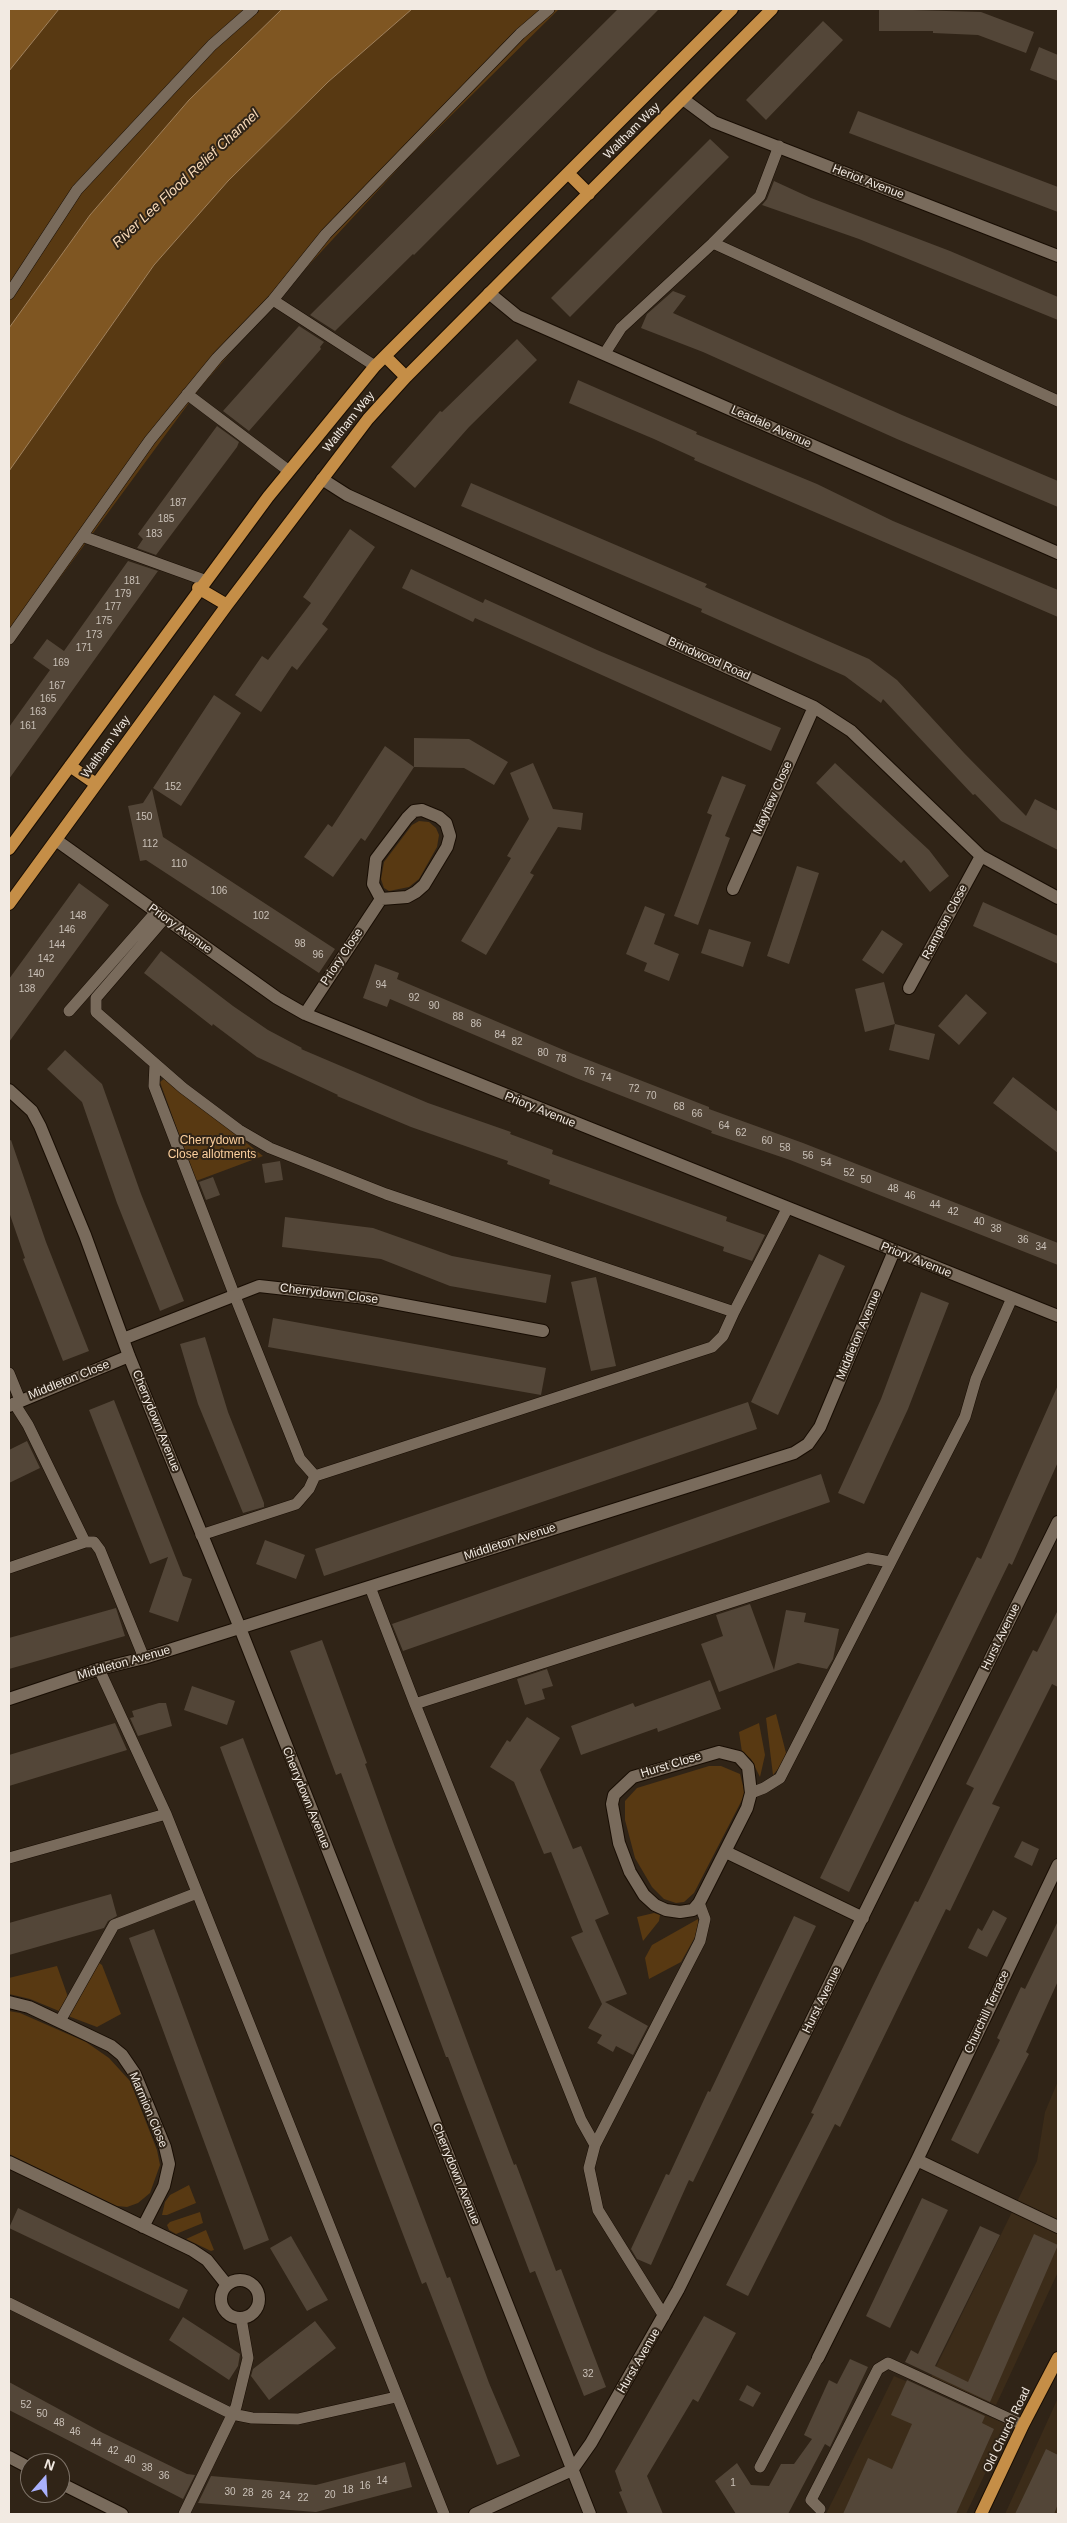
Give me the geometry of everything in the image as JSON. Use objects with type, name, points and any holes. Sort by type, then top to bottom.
[{"type":"main road","name":"Waltham Way","points":[[9,848],[201,584],[289,471],[375,366],[732,9]]},
{"type":"main road","name":"Waltham Way","points":[[9,904],[14,888],[56,840],[227,605],[368,419],[406,376],[772,9]]},
{"type":"main road","points":[[568,173],[589,194]]},
{"type":"main road","points":[[384,356],[406,376]]},
{"type":"main road","points":[[201,584],[227,605]]},
{"type":"main road","points":[[70,766],[96,784]]},
{"type":"main road","name":"Old Church Road","points":[[981,2514],[1023,2425],[1058,2358]]},
{"type":"street","name":"Heriot Avenue","points":[[683,99],[714,122],[1058,256]]},
{"type":"street","name":"Leadale Avenue","points":[[489,293],[517,316],[1058,553]]},
{"type":"street","name":"Brindwood Road","points":[[322,479],[347,495],[814,706],[851,732],[981,856],[1058,898]]},
{"type":"street","name":"Mayhew Close","points":[[732,889],[814,706]]},
{"type":"street","points":[[422,810],[439,817],[446,823],[450,836],[447,847],[424,886],[407,897],[381,899],[373,884],[373,872],[381,850],[414,811],[422,810]]},
{"type":"street","name":"Priory Avenue","points":[[56,840],[277,998],[305,1014],[787,1209],[1058,1316]]},
{"type":"street","name":"Rampton Close","points":[[909,988],[981,856]]},
{"type":"street","name":"Priory Close","points":[[305,1014],[381,899]]},
{"type":"street","name":"Cherrydown Avenue","points":[[9,1090],[32,1112],[40,1126],[85,1235],[129,1356],[240,1628],[590,2514]]},
{"type":"street","name":"Middleton Avenue","points":[[9,1699],[99,1669],[144,1658],[794,1453],[808,1444],[820,1427],[894,1251]]},
{"type":"street","name":"Cherrydown Close","points":[[123,1339],[234,1294],[259,1286],[367,1298],[543,1331]]},
{"type":"street","name":"Middleton Close","points":[[14,1403],[129,1356]]},
{"type":"street","name":"Hurst Avenue","points":[[572,2470],[591,2444],[664,2316],[1058,1522]]},
{"type":"street","name":"Hurst Close","points":[[719,1752],[739,1757],[748,1766],[751,1793],[747,1808],[726,1852],[699,1904],[693,1910],[680,1912],[655,1906],[644,1895],[630,1872],[619,1843],[612,1804],[614,1795],[619,1788],[633,1777],[719,1752]]},
{"type":"street","points":[[726,1852],[863,1918]]},
{"type":"street","name":"Churchill Terrace","points":[[818,2358],[917,2160],[1058,1865]]},
{"type":"street","name":"Marmion Close","points":[[9,2002],[29,2007],[99,2039],[122,2056],[135,2074],[165,2147],[169,2164],[164,2186],[143,2227]]},
{"type":"street","points":[[917,2160],[1058,2227]]},
{"type":"street","points":[[10,2165],[143,2227],[207,2260],[227,2285]]},
{"type":"street","points":[[246,2281],[257,2291],[259,2298],[257,2308],[253,2313],[241,2318],[229,2315],[222,2304],[223,2290],[233,2282],[246,2281]]},
{"type":"street","points":[[474,2514],[572,2470]]},
{"type":"street","points":[[70,2488],[122,2514]]},
{"type":"lane","points":[[9,294],[77,190],[212,45],[253,9]]},
{"type":"lane","points":[[9,640],[150,440],[217,358],[272,300],[326,234],[520,34],[549,9]]},
{"type":"lane","points":[[604,353],[621,328],[713,243],[760,196],[779,146]]},
{"type":"lane","points":[[713,243],[1058,401]]},
{"type":"lane","points":[[272,300],[375,366]]},
{"type":"lane","points":[[187,394],[289,471]]},
{"type":"lane","points":[[82,536],[201,584]]},
{"type":"lane","points":[[69,1011],[161,915]]},
{"type":"lane","points":[[161,915],[96,998],[96,1012],[155,1064],[239,1130],[270,1148],[386,1194],[734,1312]]},
{"type":"lane","points":[[155,1064],[154,1086],[234,1294],[300,1459],[315,1476]]},
{"type":"lane","points":[[201,1535],[296,1504],[309,1489],[315,1476],[712,1347],[723,1336],[787,1209]]},
{"type":"lane","points":[[751,1793],[764,1788],[780,1778],[965,1417],[976,1378],[1012,1298]]},
{"type":"lane","points":[[9,1373],[14,1403],[28,1425],[84,1542]]},
{"type":"lane","points":[[9,1568],[84,1542],[94,1542],[100,1550],[144,1658]]},
{"type":"lane","points":[[415,1704],[868,1558],[890,1562]]},
{"type":"lane","points":[[370,1587],[581,2120],[595,2145]]},
{"type":"lane","points":[[99,1669],[166,1814],[444,2514]]},
{"type":"lane","points":[[9,1858],[166,1814]]},
{"type":"lane","points":[[60,2021],[114,1925],[197,1893]]},
{"type":"lane","points":[[664,2316],[598,2210],[589,2168],[595,2145],[700,1940],[704,1920],[699,1904]]},
{"type":"lane","points":[[9,2302],[232,2414],[252,2418],[298,2419],[396,2397]]},
{"type":"lane","points":[[184,2514],[232,2414],[248,2358],[241,2318]]},
{"type":"lane","points":[[760,2467],[818,2358]]},
{"type":"lane","points":[[820,2509],[811,2500],[878,2369],[888,2363],[1023,2425]]},
{"type":"shaded area","points":[[1058,2081],[1058,2272],[996,2405],[931,2377],[1037,2161],[1045,2112]]},
{"type":"shaded area","points":[[894,2376],[1008,2425],[966,2514],[826,2514]]},
{"type":"shaded area","points":[[1058,2398],[1058,2514],[1005,2514]]},
{"type":"green space","points":[[59,9],[282,9],[189,100],[90,215],[9,328],[9,71]]},
{"type":"green space","points":[[412,9],[559,9],[408,158],[271,306],[200,388],[9,647],[9,471],[154,265],[228,181],[328,82]]},
{"type":"green space","points":[[419,821],[429,822],[436,828],[439,835],[437,847],[419,879],[409,887],[389,891],[384,888],[381,879],[384,862],[412,825]]},
{"type":"green space","name":"Cherrydown Close allotments","points":[[165,1078],[263,1156],[196,1181],[160,1082]]},
{"type":"green space","points":[[776,1714],[786,1753],[782,1764],[773,1775],[766,1718]]},
{"type":"green space","points":[[759,1723],[765,1755],[760,1777],[751,1759],[742,1752],[739,1732]]},
{"type":"green space","points":[[709,1766],[721,1766],[740,1774],[745,1794],[694,1893],[684,1902],[676,1903],[664,1899],[652,1887],[635,1858],[625,1820],[625,1801],[637,1788]]},
{"type":"green space","points":[[654,1913],[660,1915],[659,1921],[643,1941],[637,1917]]},
{"type":"green space","points":[[698,1919],[699,1923],[695,1937],[681,1962],[649,1979],[645,1958],[652,1945]]},
{"type":"green space","points":[[98,1962],[102,1965],[121,2014],[97,2027],[68,2016]]},
{"type":"green space","points":[[57,1966],[68,1997],[59,2011],[30,1999],[9,1994],[9,1978]]},
{"type":"green space","points":[[9,2011],[20,2013],[86,2042],[109,2058],[130,2081],[157,2150],[160,2165],[150,2193],[138,2203],[127,2207],[117,2206],[9,2154]]},
{"type":"green space","points":[[189,2185],[196,2203],[167,2215],[162,2215],[165,2202],[170,2195]]},
{"type":"green space","points":[[200,2212],[203,2223],[176,2234],[169,2230],[167,2225],[170,2222]]},
{"type":"green space","points":[[206,2230],[214,2250],[211,2251],[186,2239]]},
{"type":"water","points":[[9,9],[59,9],[9,71]]},
{"type":"water","name":"River Lee Flood Relief Channel","points":[[282,9],[412,9],[328,82],[228,181],[154,265],[9,471],[9,328],[90,215],[189,100]]},
{"type":"building","points":[[618,9],[659,9],[414,255],[335,331],[310,315]]},
{"type":"building","points":[[879,9],[981,12],[1034,32],[1026,53],[978,35],[933,33],[933,31],[879,31]]},
{"type":"building","points":[[823,21],[843,40],[766,120],[746,100]]},
{"type":"building","points":[[1039,47],[1058,55],[1058,81],[1030,70]]},
{"type":"building","points":[[858,111],[1058,187],[1058,212],[849,133]]},
{"type":"building","points":[[710,139],[729,157],[570,317],[551,298]]},
{"type":"building","points":[[774,181],[811,198],[950,251],[1058,297],[1058,320],[859,239],[762,205],[767,199]]},
{"type":"building","points":[[673,291],[686,296],[673,313],[902,415],[1058,481],[1058,507],[897,439],[703,352],[641,328],[647,314]]},
{"type":"building","points":[[299,326],[324,342],[320,347],[321,349],[249,431],[223,411]]},
{"type":"building","points":[[517,339],[537,360],[469,427],[415,488],[391,467],[440,411],[442,412]]},
{"type":"building","points":[[578,380],[697,432],[696,434],[817,484],[893,521],[1058,590],[1058,617],[694,460],[695,458],[654,439],[569,403]]},
{"type":"building","points":[[217,426],[239,442],[237,447],[156,555],[137,548],[143,539],[138,534]]},
{"type":"building","points":[[471,483],[707,584],[705,587],[869,659],[897,680],[964,753],[1026,816],[1035,799],[1058,811],[1058,850],[1001,821],[975,794],[973,795],[883,699],[881,703],[845,676],[701,612],[702,609],[461,506]]},
{"type":"building","points":[[350,529],[375,547],[322,624],[328,629],[297,670],[292,666],[261,712],[235,695],[262,656],[268,660],[311,603],[303,597]]},
{"type":"building","points":[[128,561],[158,571],[9,779],[9,727],[50,670],[33,658],[47,639],[64,651]]},
{"type":"building","points":[[411,569],[483,603],[485,599],[597,650],[781,728],[771,751],[475,618],[473,622],[402,588]]},
{"type":"building","points":[[214,695],[241,713],[181,806],[153,788]]},
{"type":"building","points":[[414,738],[469,739],[508,762],[494,785],[464,768],[414,767]]},
{"type":"building","points":[[385,746],[414,767],[365,841],[361,838],[333,877],[304,857],[328,824],[332,827]]},
{"type":"building","points":[[533,763],[553,809],[583,813],[581,830],[558,827],[530,873],[534,875],[486,955],[461,941],[511,858],[507,856],[529,819],[510,773]]},
{"type":"building","points":[[835,763],[929,850],[949,876],[930,892],[904,860],[901,863],[816,783]]},
{"type":"building","points":[[722,776],[746,785],[725,836],[730,838],[698,925],[674,916],[712,815],[707,813]]},
{"type":"building","points":[[152,789],[163,837],[335,949],[319,973],[146,860],[140,861],[128,806],[143,803]]},
{"type":"building","points":[[797,866],[819,873],[789,964],[767,956]]},
{"type":"building","points":[[79,883],[109,905],[9,1042],[9,979]]},
{"type":"building","points":[[983,902],[1058,936],[1058,964],[973,926]]},
{"type":"building","points":[[645,906],[665,914],[654,944],[679,954],[669,981],[644,971],[647,963],[626,954]]},
{"type":"building","points":[[709,929],[751,942],[743,967],[701,953]]},
{"type":"building","points":[[882,930],[903,944],[883,974],[862,960]]},
{"type":"building","points":[[161,951],[233,1006],[268,1030],[301,1049],[428,1103],[511,1132],[510,1134],[553,1150],[552,1154],[727,1217],[726,1221],[765,1235],[752,1261],[723,1251],[724,1247],[549,1184],[550,1180],[507,1164],[508,1161],[411,1127],[337,1096],[257,1057],[213,1024],[212,1026],[144,973]]},
{"type":"building","points":[[375,964],[399,973],[397,979],[573,1054],[709,1107],[709,1109],[803,1143],[1058,1243],[1058,1265],[790,1160],[711,1133],[712,1131],[576,1078],[390,999],[387,1007],[363,998]]},
{"type":"building","points":[[884,982],[895,1024],[865,1032],[855,989]]},
{"type":"building","points":[[966,994],[987,1013],[959,1045],[938,1026]]},
{"type":"building","points":[[895,1024],[935,1034],[929,1060],[889,1050]]},
{"type":"building","points":[[65,1050],[102,1084],[141,1194],[184,1301],[160,1311],[117,1203],[82,1102],[47,1069]]},
{"type":"building","points":[[1013,1077],[1058,1112],[1058,1153],[993,1103]]},
{"type":"building","points":[[11,1140],[46,1242],[89,1351],[63,1361],[23,1259],[25,1258],[9,1212],[9,1141]]},
{"type":"building","points":[[280,1161],[283,1180],[265,1183],[262,1164]]},
{"type":"building","points":[[213,1177],[220,1195],[206,1200],[199,1182]]},
{"type":"building","points":[[285,1217],[373,1228],[452,1256],[551,1275],[546,1303],[450,1286],[381,1259],[282,1247]]},
{"type":"building","points":[[819,1254],[845,1266],[778,1415],[751,1402]]},
{"type":"building","points":[[596,1277],[616,1366],[591,1371],[571,1282]]},
{"type":"building","points":[[921,1292],[949,1303],[908,1409],[864,1504],[838,1493],[881,1399]]},
{"type":"building","points":[[273,1318],[546,1368],[541,1395],[268,1347]]},
{"type":"building","points":[[205,1337],[228,1412],[264,1503],[264,1507],[243,1513],[198,1404],[180,1344]]},
{"type":"building","points":[[1058,1385],[1058,1462],[1012,1565],[1009,1563],[849,1892],[820,1878],[977,1557],[981,1559]]},
{"type":"building","points":[[114,1400],[183,1576],[192,1579],[178,1622],[149,1612],[168,1557],[150,1564],[89,1410]]},
{"type":"building","points":[[748,1402],[757,1429],[324,1576],[315,1549]]},
{"type":"building","points":[[27,1441],[40,1468],[9,1483],[9,1450]]},
{"type":"building","points":[[821,1474],[830,1502],[403,1651],[392,1624]]},
{"type":"building","points":[[265,1540],[305,1555],[296,1579],[256,1564]]},
{"type":"building","points":[[750,1604],[774,1670],[786,1610],[806,1613],[804,1622],[839,1629],[833,1659],[827,1669],[798,1663],[719,1692],[701,1644],[723,1636],[716,1615]]},
{"type":"building","points":[[116,1608],[125,1636],[9,1669],[9,1638]]},
{"type":"building","points":[[1058,1610],[1058,1687],[1052,1684],[992,1804],[1000,1807],[950,1911],[946,1909],[840,2127],[835,2124],[748,2296],[726,2285],[814,2114],[811,2113],[881,1969],[915,1901],[918,1902],[974,1788],[966,1784],[1033,1650],[1037,1652]]},
{"type":"building","points":[[322,1640],[367,1763],[365,1764],[393,1842],[514,2165],[516,2164],[556,2271],[561,2269],[606,2387],[584,2396],[535,2271],[530,2273],[448,2057],[446,2057],[341,1773],[336,1775],[290,1651]]},
{"type":"building","points":[[547,1669],[553,1686],[542,1689],[545,1699],[525,1705],[517,1679]]},
{"type":"building","points":[[710,1680],[721,1709],[658,1732],[657,1728],[581,1755],[571,1726],[633,1703],[635,1707]]},
{"type":"building","points":[[192,1686],[235,1701],[227,1725],[184,1710]]},
{"type":"building","points":[[159,1703],[166,1703],[172,1726],[138,1736],[130,1718],[134,1717],[132,1711]]},
{"type":"building","points":[[527,1717],[560,1738],[540,1770],[573,1849],[581,1846],[609,1914],[595,1920],[627,1994],[605,2002],[648,2026],[633,2055],[616,2046],[613,2052],[597,2043],[602,2035],[588,2028],[602,2004],[571,1937],[583,1932],[551,1852],[544,1854],[514,1782],[490,1767],[507,1740],[510,1742]]},
{"type":"building","points":[[115,1723],[127,1750],[9,1786],[9,1755]]},
{"type":"building","points":[[243,1738],[447,2278],[450,2277],[489,2383],[520,2456],[497,2465],[426,2282],[422,2284],[220,1747]]},
{"type":"building","points":[[1022,1841],[1039,1849],[1032,1866],[1014,1857]]},
{"type":"building","points":[[111,1894],[117,1916],[108,1921],[104,1928],[9,1955],[9,1923]]},
{"type":"building","points":[[993,1910],[1007,1918],[987,1957],[968,1948],[978,1928],[982,1931]]},
{"type":"building","points":[[794,1916],[816,1926],[693,2182],[689,2180],[651,2265],[637,2259],[631,2249],[666,2174],[669,2175],[708,2091],[710,2092]]},
{"type":"building","points":[[1058,1921],[1058,1981],[1026,2052],[1029,2054],[978,2154],[951,2140],[1000,2040],[997,2038],[1021,1987],[1025,1989]]},
{"type":"building","points":[[154,1929],[269,2240],[244,2250],[129,1938]]},
{"type":"building","points":[[922,2198],[948,2210],[890,2328],[866,2316]]},
{"type":"building","points":[[18,2208],[188,2290],[179,2309],[9,2228]]},
{"type":"building","points":[[980,2226],[1000,2235],[935,2366],[968,2382],[1034,2234],[1058,2245],[990,2402],[905,2362],[911,2350],[918,2354]]},
{"type":"building","points":[[291,2236],[328,2300],[307,2311],[270,2248]]},
{"type":"building","points":[[704,2316],[736,2333],[698,2402],[693,2399],[647,2476],[663,2514],[628,2514],[619,2492],[622,2491],[615,2471]]},
{"type":"building","points":[[183,2317],[240,2354],[238,2366],[229,2380],[169,2340]]},
{"type":"building","points":[[315,2321],[336,2348],[269,2400],[251,2376],[253,2369]]},
{"type":"building","points":[[850,2359],[868,2367],[830,2447],[825,2444],[788,2514],[736,2514],[715,2481],[737,2463],[751,2485],[769,2486],[781,2464],[794,2464],[812,2439],[804,2435],[829,2380],[837,2384]]},
{"type":"building","points":[[907,2380],[985,2416],[982,2423],[994,2429],[956,2514],[843,2514],[868,2458],[892,2469],[912,2424],[891,2415]]},
{"type":"building","points":[[9,2382],[103,2433],[187,2474],[195,2475],[183,2499],[9,2410]]},
{"type":"building","points":[[747,2385],[761,2393],[753,2407],[739,2400]]},
{"type":"building","points":[[1046,2449],[1058,2455],[1058,2504],[1054,2514],[1015,2514]]},
{"type":"building","points":[[405,2462],[412,2487],[316,2512],[198,2503],[211,2476],[316,2485]]}]
